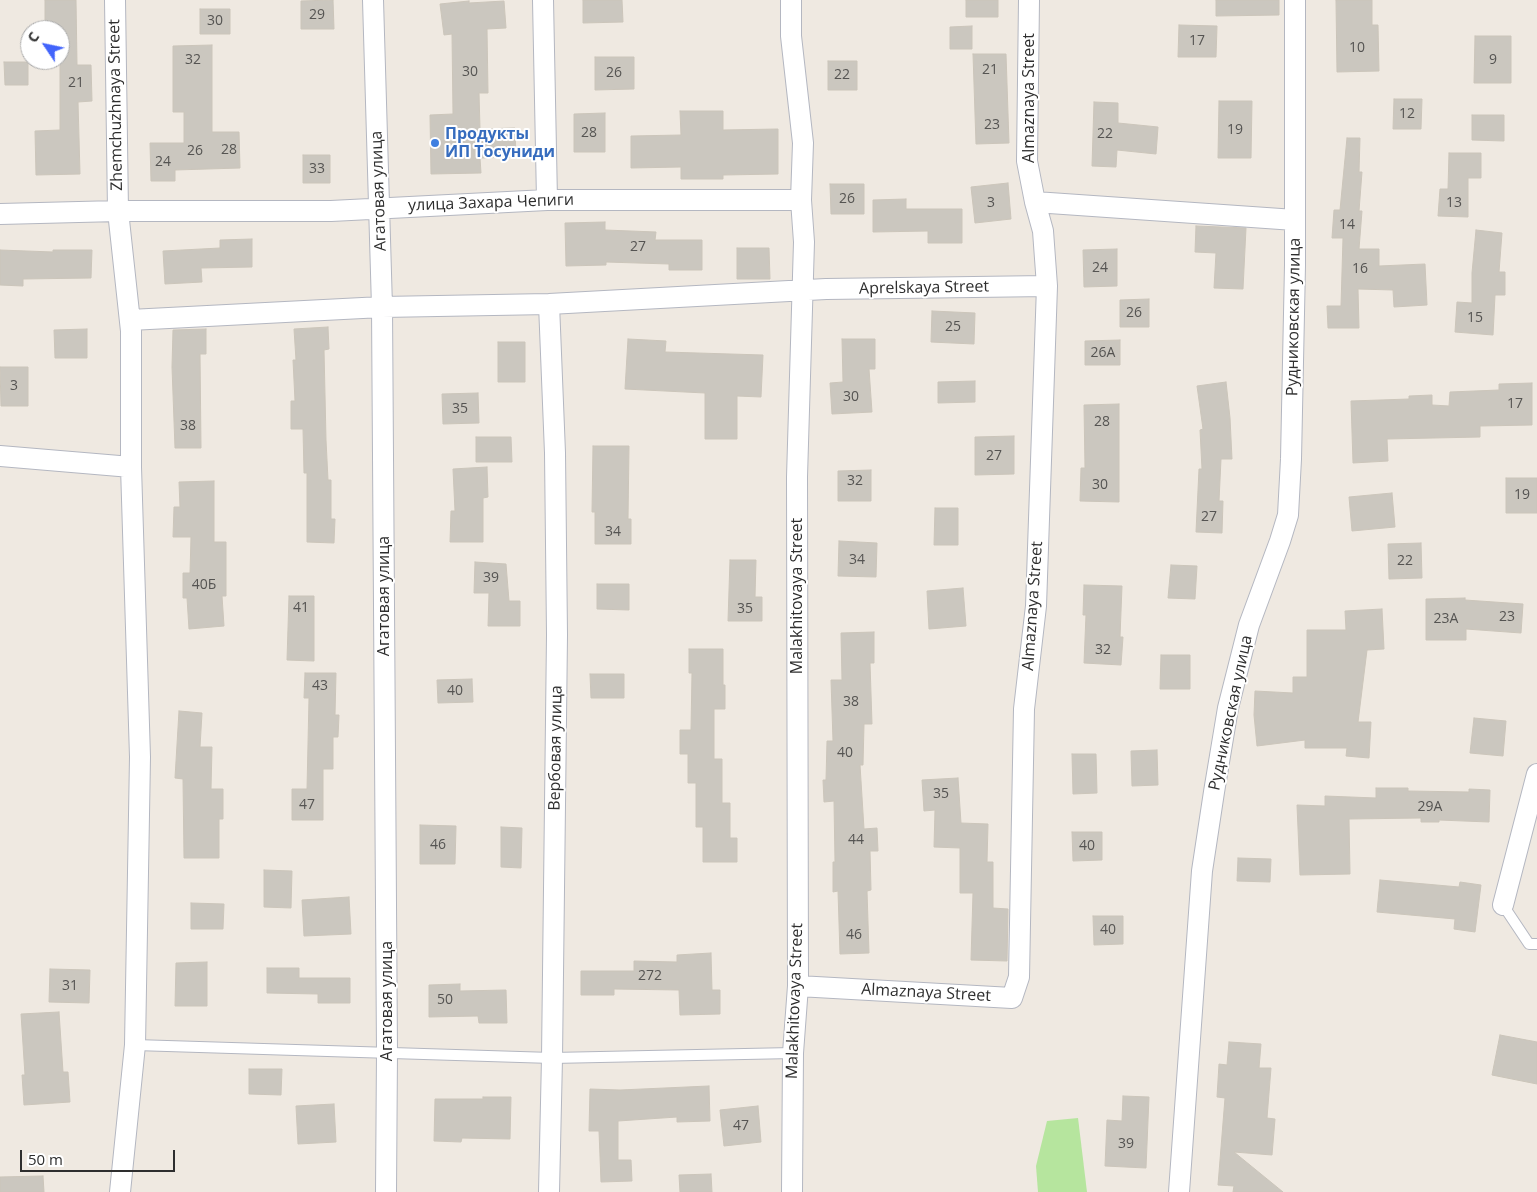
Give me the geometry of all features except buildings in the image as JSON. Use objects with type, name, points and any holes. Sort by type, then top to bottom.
[{"type":"street","name":"Zhemchuzhnaya Street","points":[[115,0],[118,211],[131,331],[131,467],[140,756],[135,1045],[120,1192]]},
{"type":"street","name":"Агатовая улица","points":[[373,0],[382,307],[387,1052],[386,1192]]},
{"type":"street","points":[[542,0],[547,200]]},
{"type":"street","name":"Malakhitovaya Street","points":[[791,0],[791,36],[804,143],[801,200],[804,242],[797,478],[798,986],[792,1053],[792,1192]]},
{"type":"street","name":"Almaznaya Street","points":[[798,986],[1012,998],[1020,977],[1024,709],[1036,606],[1047,286],[1044,231],[1035,202],[1027,161],[1028,0]]},
{"type":"street","name":"Рудниковская улица","points":[[1179,1192],[1202,871],[1211,810],[1228,708],[1249,625],[1288,515],[1292,440],[1295,220],[1295,0]]},
{"type":"street","name":"улица Захара Чепиги","points":[[0,214],[118,211],[330,211],[547,200],[801,200]]},
{"type":"street","points":[[1035,202],[1295,220]]},
{"type":"street","name":"Aprelskaya Street","points":[[130,320],[382,307],[550,304],[802,290],[1047,286]]},
{"type":"street","name":"Вербовая улица","points":[[549,1192],[557,635],[555,453],[550,304]]},
{"type":"street","points":[[0,456],[131,467]]},
{"type":"street","points":[[1503,905],[1537,774]]},
{"type":"lane","points":[[1503,905],[1530,944],[1537,944]]},
{"type":"lane","points":[[135,1045],[552,1058],[792,1053]]},
{"type":"green space","points":[[1078,1118],[1087,1192],[1038,1192],[1036,1166],[1047,1121]]},
{"type":"place","name":"Продукты ИП Тосуниди","points":[[435,143]]}]
